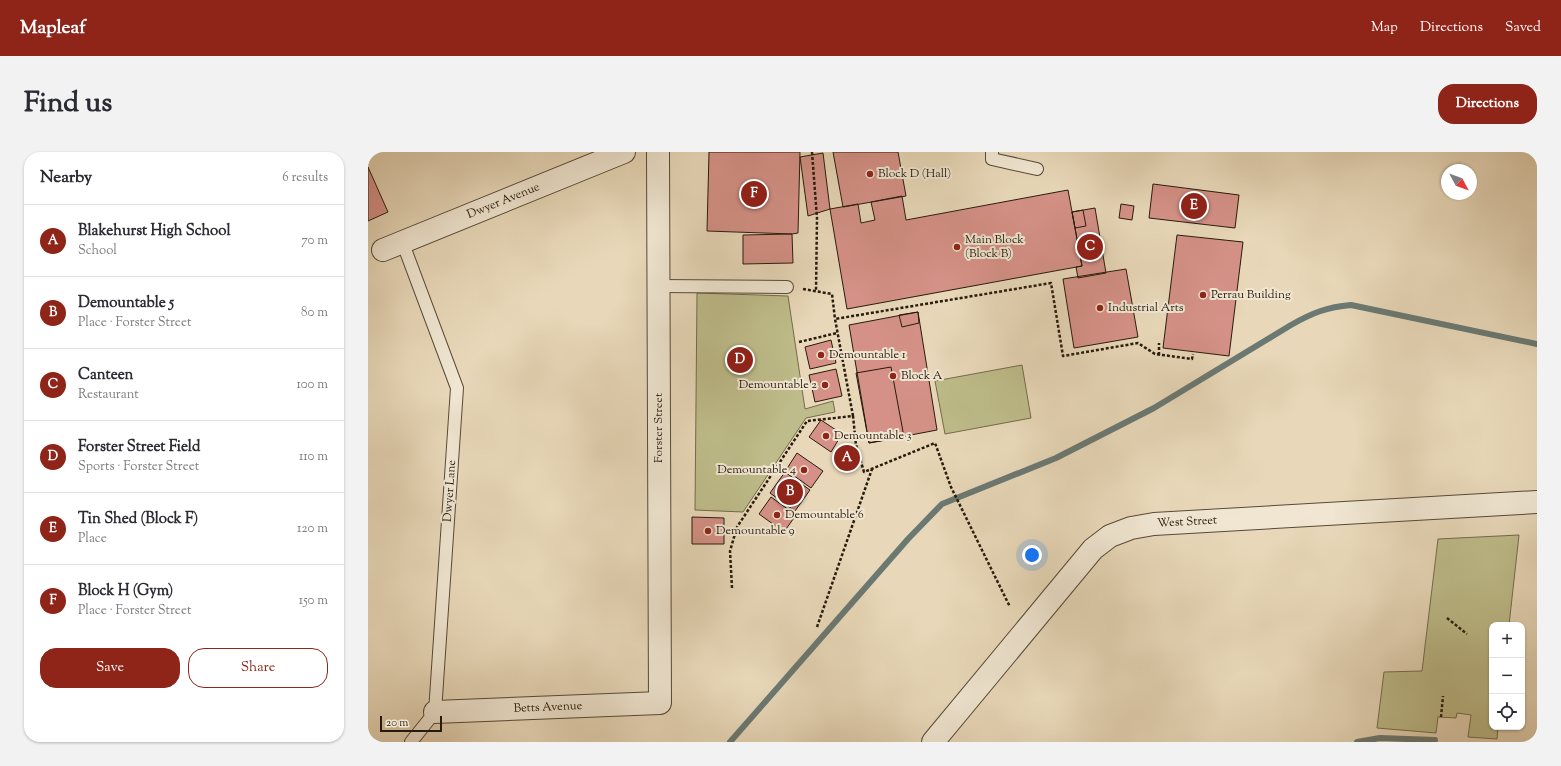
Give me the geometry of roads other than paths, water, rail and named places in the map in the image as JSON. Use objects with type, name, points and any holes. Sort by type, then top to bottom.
[{"type":"street","name":"Dwyer Avenue","points":[[392,246],[624,152]]},
{"type":"street","name":"Forster Street","points":[[658,152],[660,703]]},
{"type":"street","name":"West Street","points":[[933,742],[1093,549],[1110,536],[1131,528],[1154,524],[1537,502]]},
{"type":"street","name":"Betts Avenue","points":[[435,712],[660,703]]},
{"type":"lane","points":[[992,152],[992,159],[1037,169]]},
{"type":"lane","name":"Dwyer Lane","points":[[392,246],[457,388],[435,712]]},
{"type":"lane","points":[[658,286],[787,287]]},
{"type":"lane","points":[[411,742],[435,712]]},
{"type":"waterway","points":[[730,742],[908,539],[942,504],[1056,458],[1154,408],[1306,317],[1327,309],[1351,305],[1537,344]]},
{"type":"waterway","points":[[1357,742],[1380,738],[1435,740]]},
{"type":"place","name":"Block D (Hall)","points":[[870,174]]},
{"type":"place","name":"Block H (Gym)","points":[[754,194]]},
{"type":"place","name":"Tin Shed (Block F)","points":[[1194,206]]},
{"type":"place","name":"Main Block (Block B)","points":[[957,247]]},
{"type":"place","name":"Canteen","points":[[1090,247]]},
{"type":"place","name":"Perrau Building","points":[[1203,295]]},
{"type":"place","name":"Industrial Arts","points":[[1100,308]]},
{"type":"place","name":"Demountable 1","points":[[821,355]]},
{"type":"place","name":"Forster Street Field","points":[[740,360]]},
{"type":"place","name":"Block A","points":[[893,376]]},
{"type":"place","name":"Demountable 2","points":[[825,385]]},
{"type":"place","name":"Demountable 3","points":[[826,436]]},
{"type":"place","name":"Blakehurst High School","points":[[847,458]]},
{"type":"place","name":"Demountable 4","points":[[804,470]]},
{"type":"place","name":"Demountable 5","points":[[790,492]]},
{"type":"place","name":"Demountable 6","points":[[777,515]]},
{"type":"place","name":"Demountable 9","points":[[708,531]]}]
